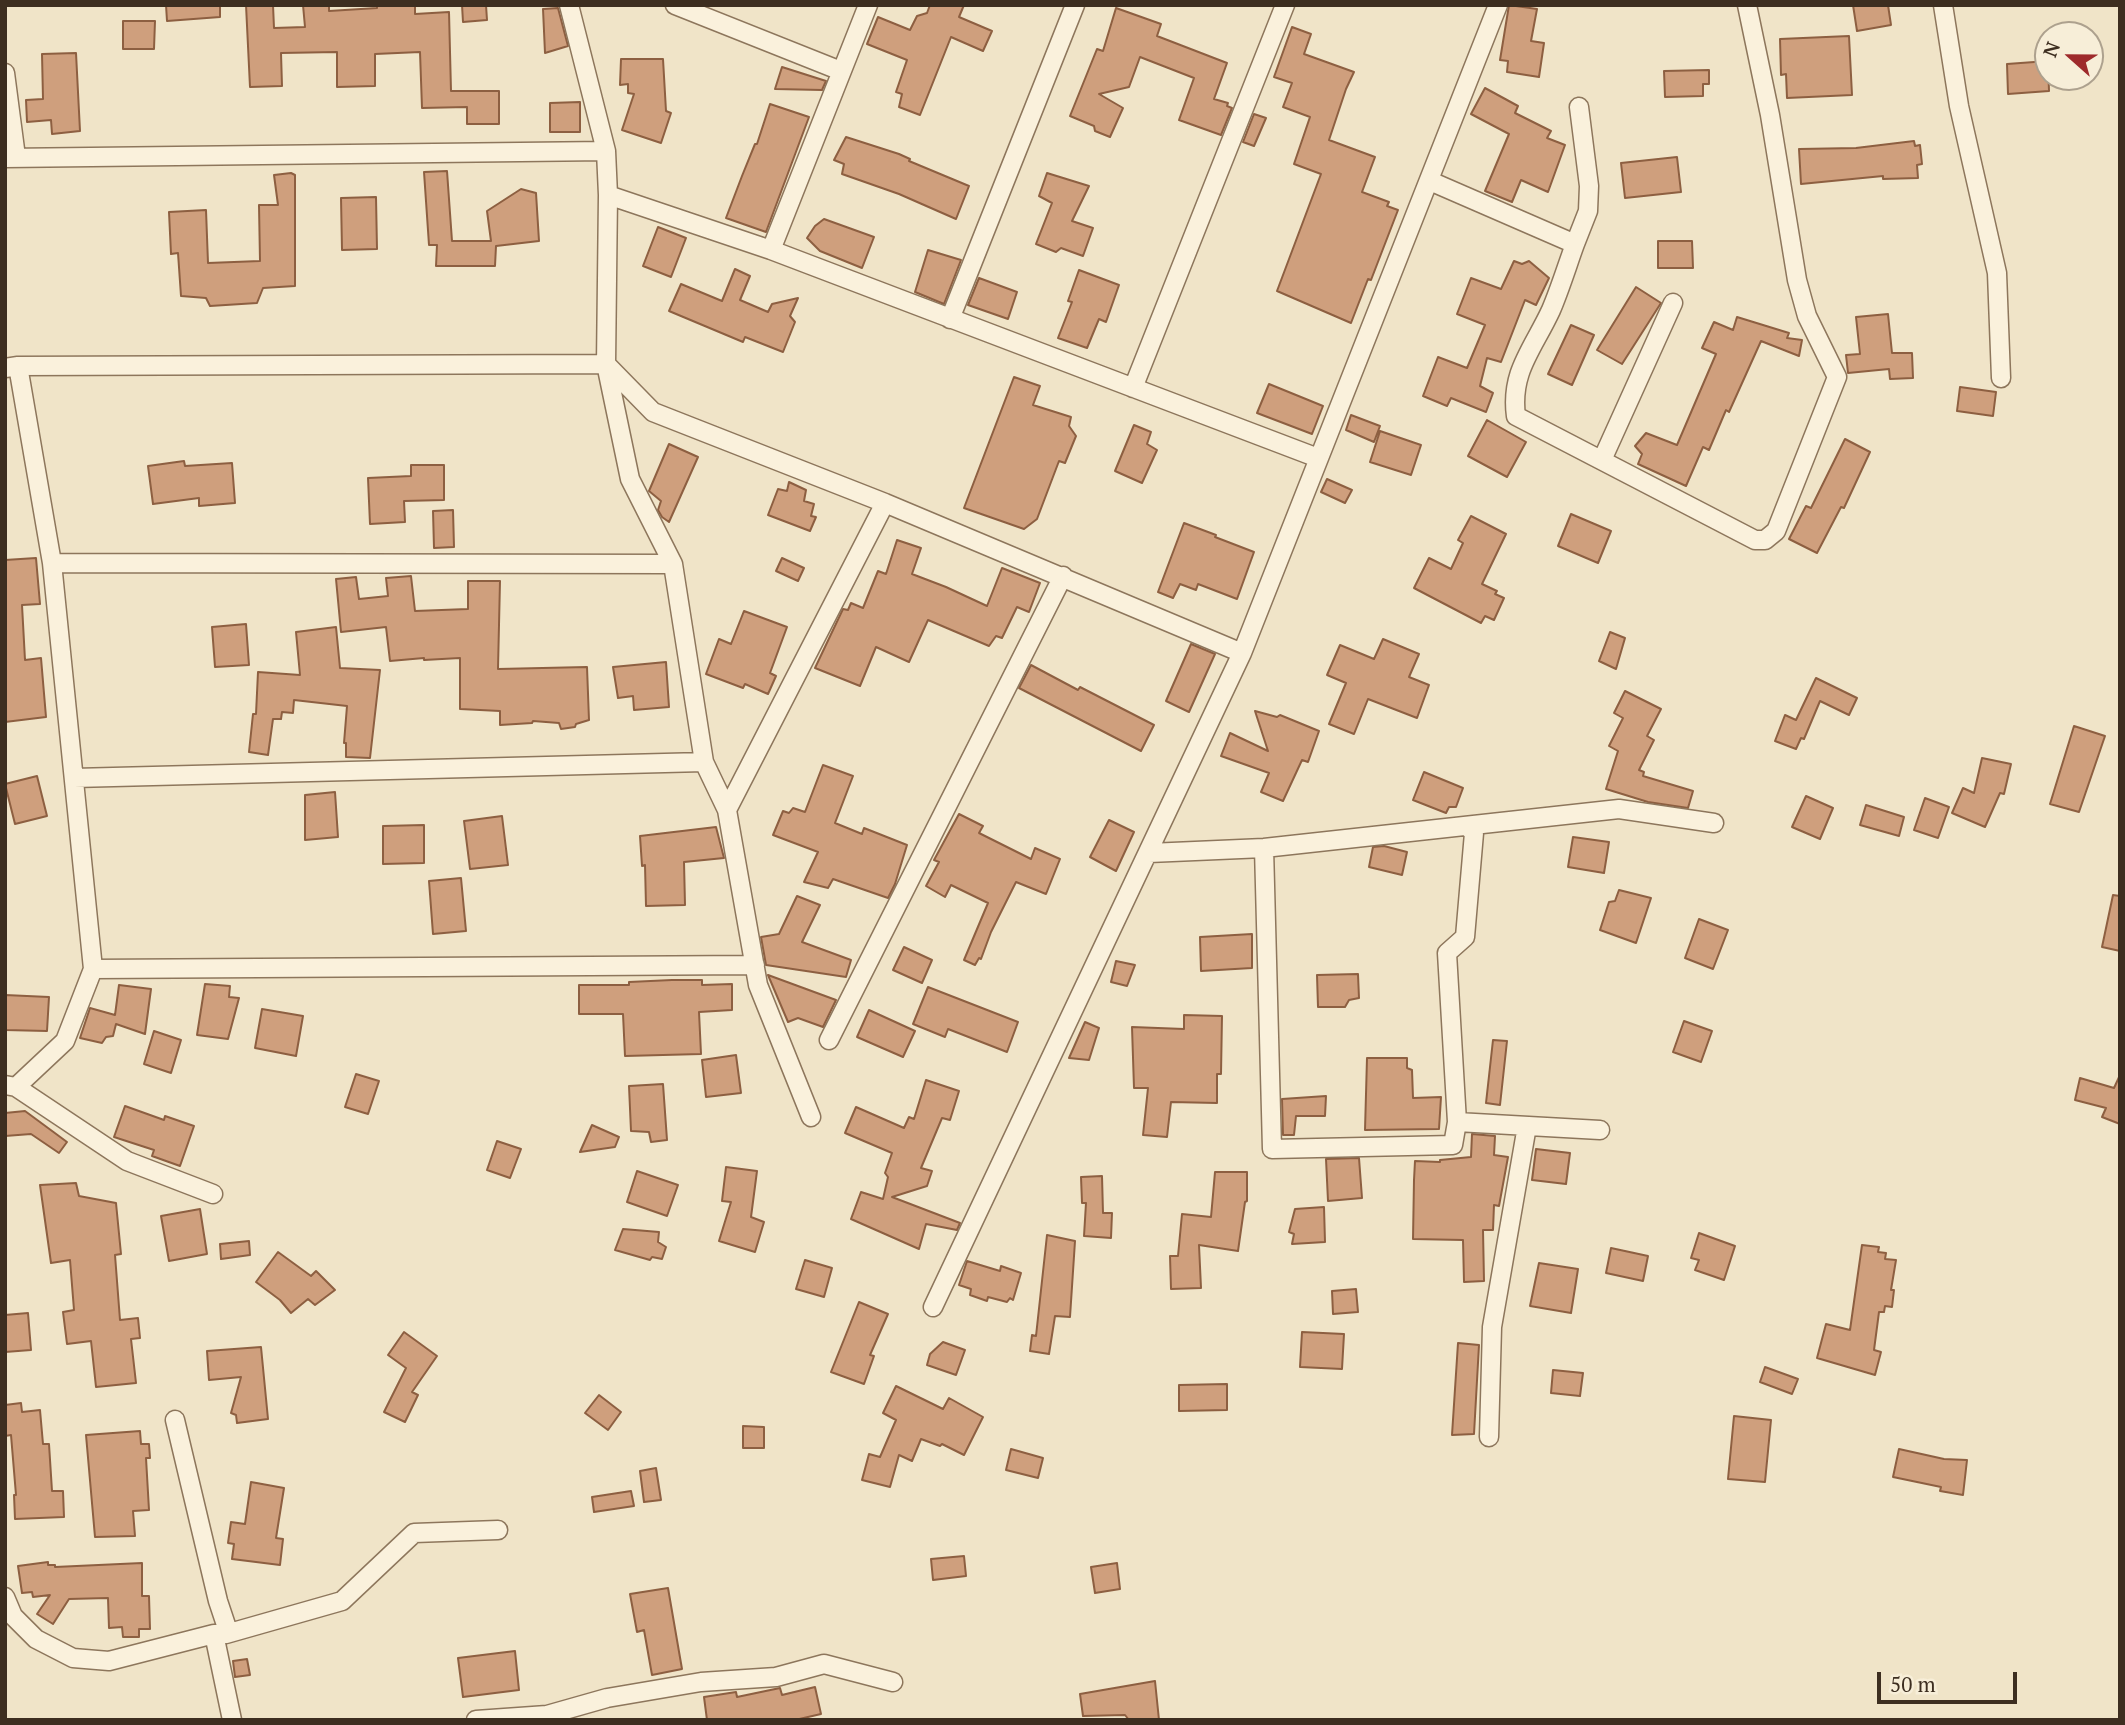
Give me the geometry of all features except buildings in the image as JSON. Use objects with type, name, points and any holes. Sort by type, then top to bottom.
[{"type":"street","points":[[569,5],[606,151],[606,364],[630,479],[673,564],[704,762],[727,810],[758,985],[811,1117]]},
{"type":"street","points":[[675,5],[841,71]]},
{"type":"street","points":[[771,250],[868,5]]},
{"type":"street","points":[[950,319],[1075,5]]},
{"type":"street","points":[[1133,388],[1285,5]]},
{"type":"street","points":[[933,1307],[1242,653],[1498,5]]},
{"type":"street","points":[[1579,107],[1589,186],[1588,211],[1551,309],[1517,378],[1514,398],[1516,416],[1755,540],[1765,540],[1776,531],[1837,377],[1807,316],[1797,280],[1748,5]]},
{"type":"street","points":[[1943,5],[1959,106],[1997,273],[2001,378]]},
{"type":"street","points":[[5,73],[11,157],[606,151]]},
{"type":"street","points":[[1430,181],[1575,244]]},
{"type":"street","points":[[608,195],[771,250],[1318,458]]},
{"type":"street","points":[[1602,460],[1673,303]]},
{"type":"street","points":[[213,1194],[127,1161],[11,1086],[65,1041],[93,969],[52,563],[12,367],[606,364],[653,412],[885,503],[1242,653]]},
{"type":"street","points":[[727,810],[885,503]]},
{"type":"street","points":[[52,563],[673,564]]},
{"type":"street","points":[[830,1040],[1063,576]]},
{"type":"street","points":[[74,778],[704,762]]},
{"type":"street","points":[[1149,853],[1264,848],[1619,809],[1714,823]]},
{"type":"street","points":[[1264,848],[1272,1149],[1453,1145],[1457,1122],[1447,953],[1465,937],[1474,832],[1467,826]]},
{"type":"street","points":[[93,969],[755,965]]},
{"type":"street","points":[[1457,1122],[1600,1130]]},
{"type":"street","points":[[1489,1437],[1492,1327],[1527,1126]]},
{"type":"street","points":[[175,1420],[218,1601],[228,1631],[220,1634]]},
{"type":"street","points":[[5,1597],[13,1616],[36,1639],[74,1658],[109,1661],[340,1602],[414,1533],[498,1530]]},
{"type":"street","points":[[220,1634],[232,1720]]},
{"type":"street","points":[[476,1720],[547,1715],[607,1698],[702,1682],[776,1677],[824,1664],[893,1682]]}]
